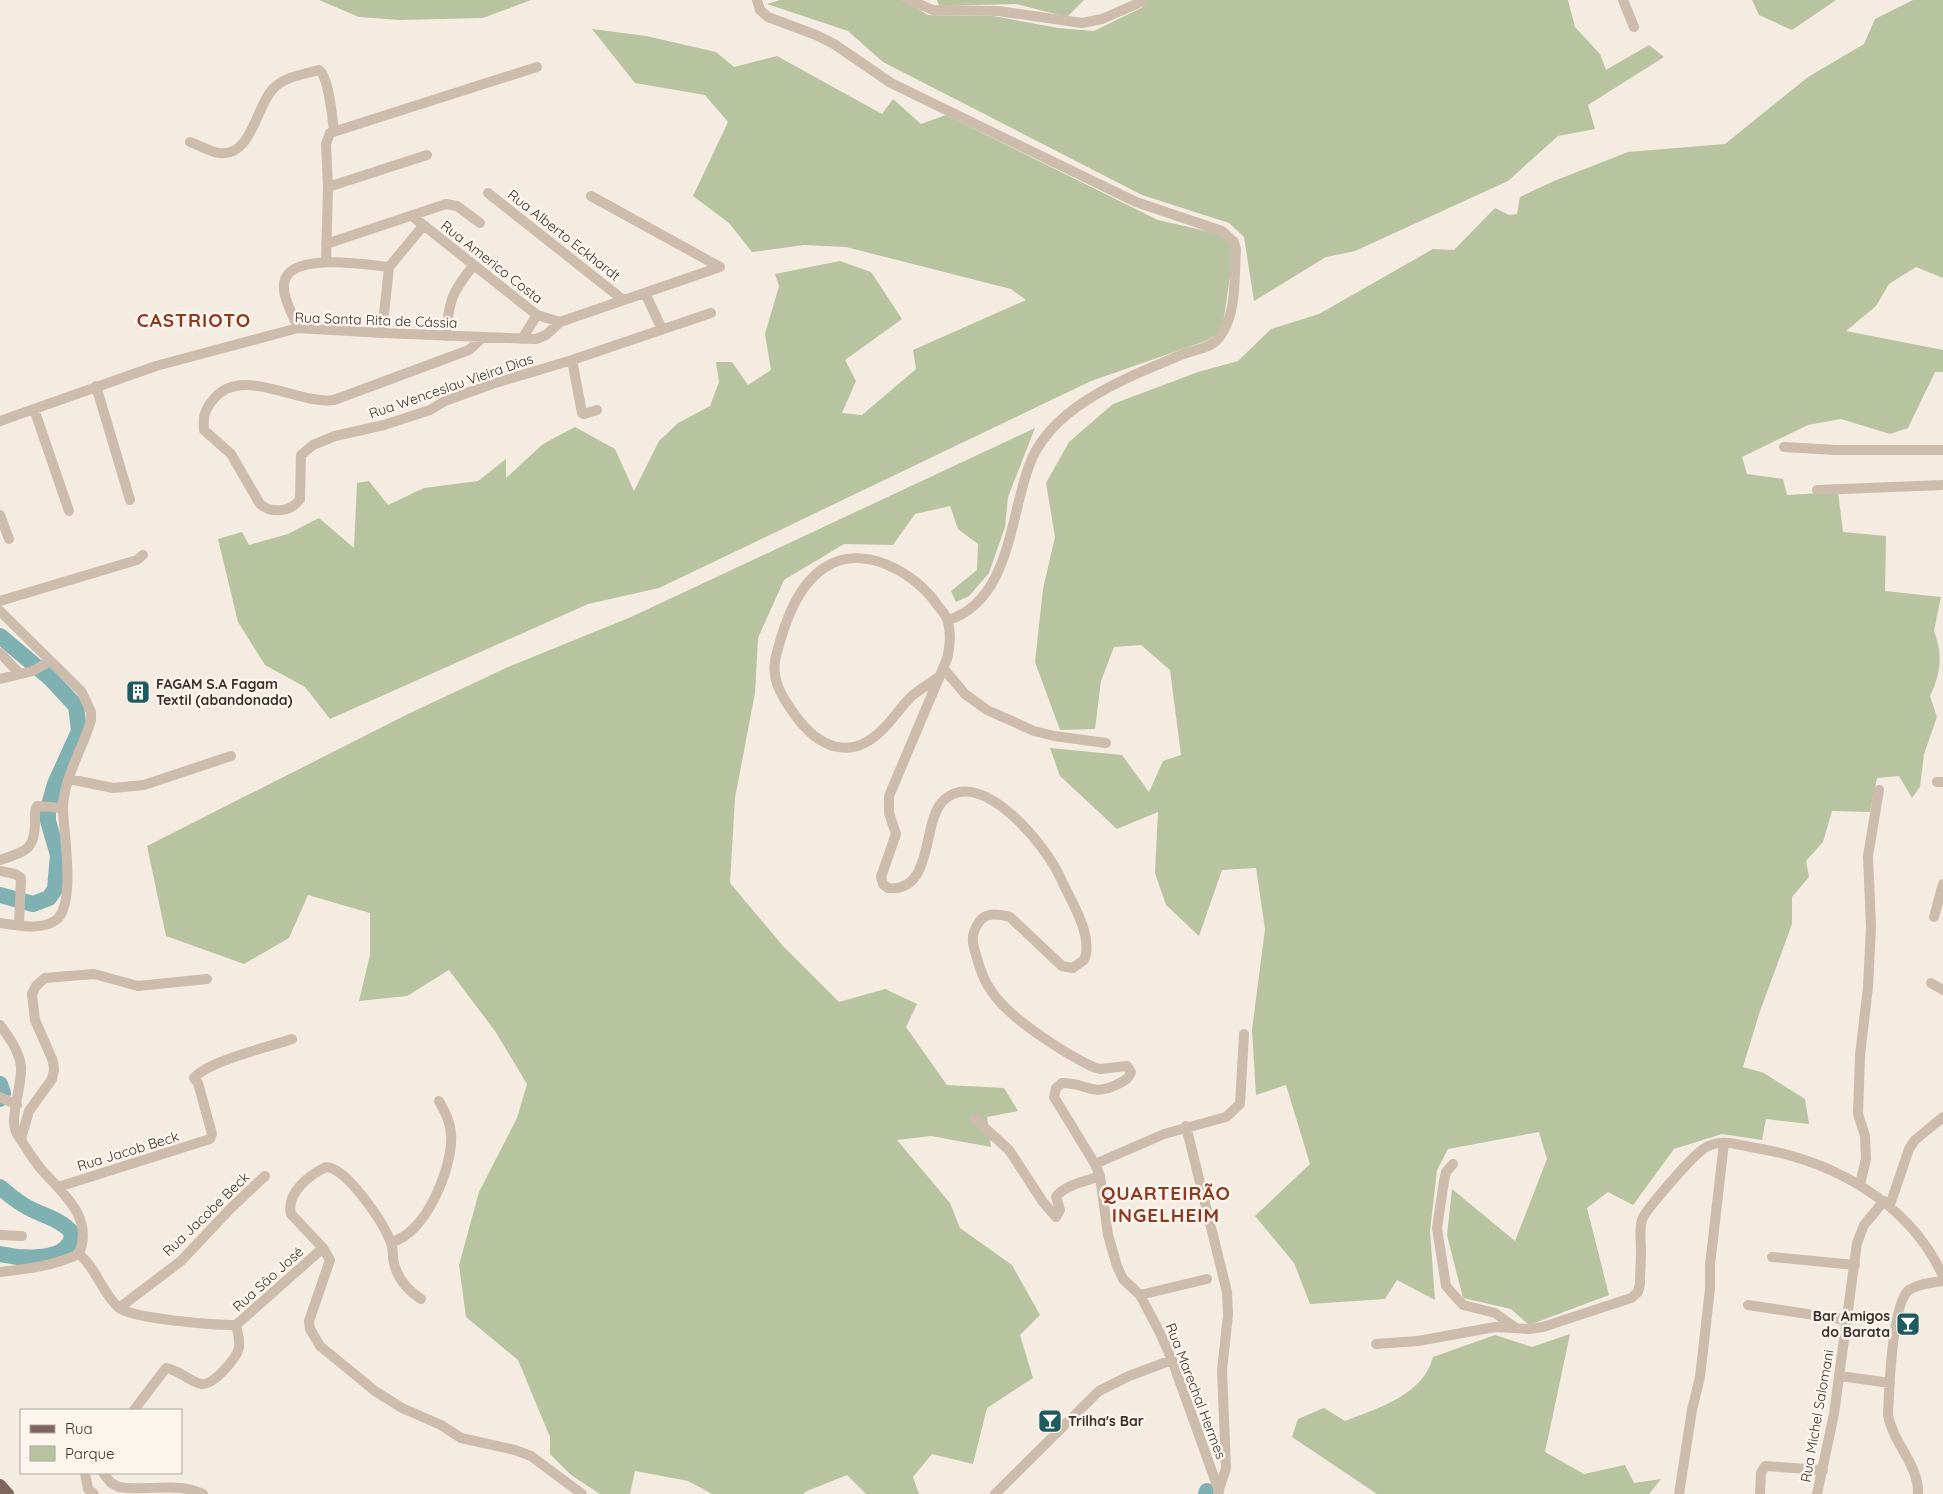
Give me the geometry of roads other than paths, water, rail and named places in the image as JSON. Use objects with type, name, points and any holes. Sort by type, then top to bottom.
[{"type":"main road","points":[[0,1485],[8,1494]]},
{"type":"street","points":[[758,0],[760,10],[768,18],[816,35],[834,44],[891,83],[1136,202],[1222,231],[1234,242],[1236,250],[1232,307],[1228,324],[1216,342],[1101,391],[1072,409],[1059,421],[1045,438],[1029,463],[1006,551],[987,591],[978,602],[960,616],[948,620]]},
{"type":"street","points":[[908,0],[933,10],[998,11],[1082,23],[1102,19],[1141,2]]},
{"type":"street","points":[[1623,0],[1634,27]]},
{"type":"street","points":[[326,262],[328,187],[326,139],[334,130],[537,67]]},
{"type":"street","points":[[190,142],[220,153],[232,151],[241,146],[250,134],[264,101],[275,86],[289,78],[319,70],[324,74],[334,130]]},
{"type":"street","points":[[328,187],[428,155]]},
{"type":"street","name":"Rua Alberto Eckhardt","points":[[488,193],[622,299]]},
{"type":"street","name":"Rua Santa Rita de Cássia","points":[[0,421],[156,366],[298,328],[382,334],[536,339],[546,335],[560,322],[622,299],[720,267],[591,196]]},
{"type":"street","points":[[326,244],[429,209],[452,204],[480,223]]},
{"type":"street","name":"Rua Americo Costa","points":[[412,216],[537,315],[548,320],[560,322]]},
{"type":"street","points":[[382,334],[390,267],[423,226]]},
{"type":"street","points":[[298,328],[284,288],[286,278],[300,266],[326,262],[390,267]]},
{"type":"street","points":[[446,336],[448,307],[454,290],[473,266]]},
{"type":"street","points":[[645,293],[662,329]]},
{"type":"street","name":"Rua Wenceslau Vieira Dias","points":[[483,337],[469,350],[334,400],[320,400],[251,385],[235,385],[222,390],[210,404],[202,417],[204,430],[231,454],[252,492],[266,510],[275,511],[293,506],[300,499],[301,455],[313,445],[335,436],[384,426],[430,410],[445,401],[492,384],[711,314]]},
{"type":"street","points":[[522,340],[537,315]]},
{"type":"street","points":[[572,360],[582,413],[597,410]]},
{"type":"street","points":[[96,386],[130,500]]},
{"type":"street","points":[[34,409],[69,511]]},
{"type":"street","points":[[1784,447],[1836,450],[1943,450]]},
{"type":"street","points":[[1818,490],[1943,485]]},
{"type":"street","points":[[0,514],[9,539]]},
{"type":"street","points":[[0,601],[137,560],[143,555]]},
{"type":"street","points":[[854,560],[872,561],[905,572],[935,600],[948,620],[949,649],[941,672],[912,696],[881,731],[860,746],[845,749],[834,748],[813,736],[798,720],[781,696],[774,674],[774,662],[786,622],[799,596],[824,568],[839,562],[854,560]]},
{"type":"street","points":[[0,611],[47,663],[81,691],[91,712],[90,725],[59,807],[67,878],[66,898],[62,912],[57,920],[37,926],[0,923]]},
{"type":"street","points":[[0,653],[19,673]]},
{"type":"street","points":[[0,679],[33,671],[47,663]]},
{"type":"street","points":[[941,672],[965,694],[987,710],[1034,731],[1054,736],[1106,743]]},
{"type":"street","name":"Rua Marechal Hermes","points":[[941,672],[889,796],[889,813],[896,834],[880,877],[883,884],[888,888],[903,887],[912,880],[924,859],[937,807],[951,795],[969,791],[980,794],[1000,805],[1045,850],[1060,876],[1085,934],[1087,949],[1084,960],[1073,968],[1062,966],[1010,917],[1001,914],[993,914],[981,919],[972,936],[972,942],[983,979],[993,994],[1015,1016],[1092,1067],[1100,1069],[1121,1065],[1129,1068],[1131,1072],[1129,1077],[1110,1088],[1091,1090],[1062,1083],[1054,1092],[1067,1119],[1095,1164],[1100,1176],[1111,1249],[1123,1279],[1140,1295],[1172,1360],[1218,1492]]},
{"type":"street","points":[[69,779],[113,788],[144,785],[231,756]]},
{"type":"street","points":[[1860,1184],[1866,1159],[1865,1136],[1858,1114],[1860,1055],[1868,987],[1871,928],[1868,856],[1879,790]]},
{"type":"street","points":[[0,860],[22,852],[31,846],[35,838],[35,809],[40,806],[59,807]]},
{"type":"street","points":[[0,871],[20,877],[19,925]]},
{"type":"street","points":[[1934,917],[1943,884]]},
{"type":"street","points":[[21,1140],[28,1112],[52,1079],[54,1070],[53,1061],[35,1020],[32,994],[36,986],[45,978],[94,974],[138,986],[207,979]]},
{"type":"street","points":[[1931,983],[1943,990]]},
{"type":"street","points":[[0,1025],[9,1037],[21,1065],[8,1101],[16,1132],[42,1169],[82,1219],[84,1243],[79,1254],[48,1266],[0,1272]]},
{"type":"street","points":[[1095,1164],[1186,1126],[1226,1116],[1238,1108],[1240,1104],[1244,1034]]},
{"type":"street","name":"Rua Jacob Beck","points":[[58,1187],[210,1138],[212,1134],[198,1083],[194,1078],[208,1067],[292,1039]]},
{"type":"street","points":[[392,1242],[401,1240],[411,1232],[442,1185],[449,1161],[452,1135],[449,1119],[439,1101]]},
{"type":"street","points":[[1887,1203],[1915,1140],[1943,1117]]},
{"type":"street","points":[[975,1119],[1008,1150],[1043,1202],[1056,1217],[1060,1210],[1056,1197],[1057,1194],[1100,1176]]},
{"type":"street","points":[[1186,1126],[1227,1292],[1228,1315],[1222,1370],[1226,1468],[1218,1492]]},
{"type":"street","points":[[1679,1494],[1692,1410],[1700,1376],[1724,1143]]},
{"type":"street","points":[[1376,1344],[1418,1341],[1478,1329],[1543,1327],[1620,1302],[1638,1292],[1642,1217],[1655,1199],[1700,1151],[1715,1144],[1724,1143],[1771,1151],[1825,1169],[1860,1184],[1887,1203],[1926,1245],[1943,1276]]},
{"type":"street","points":[[1453,1164],[1446,1172],[1437,1228],[1446,1286],[1462,1305],[1495,1313],[1516,1328]]},
{"type":"street","points":[[421,1299],[413,1294],[398,1274],[392,1242],[350,1181],[340,1172],[326,1167],[298,1187],[293,1195],[290,1207],[299,1224],[329,1256],[330,1265],[308,1321],[310,1329],[320,1346],[375,1391],[402,1408],[441,1425],[462,1438],[515,1450],[531,1456],[582,1494]]},
{"type":"street","name":"Rua Jacobe Beck","points":[[119,1308],[181,1261],[231,1208],[265,1176]]},
{"type":"street","name":"Rua Michel Salomani","points":[[1817,1494],[1840,1376],[1857,1244],[1864,1225],[1887,1203]]},
{"type":"street","points":[[0,1235],[22,1236]]},
{"type":"street","name":"Rua Sâo José","points":[[119,1308],[163,1319],[236,1325],[323,1248]]},
{"type":"street","points":[[79,1254],[91,1264],[108,1295],[119,1308]]},
{"type":"street","points":[[1772,1257],[1855,1265]]},
{"type":"street","points":[[1140,1295],[1207,1279]]},
{"type":"street","points":[[1918,1494],[1917,1477],[1890,1429],[1888,1415],[1897,1317],[1903,1297],[1916,1285],[1943,1281]]},
{"type":"street","points":[[1748,1304],[1847,1320]]},
{"type":"street","points":[[135,1409],[166,1368],[195,1382],[204,1384],[211,1382],[238,1352],[240,1338],[236,1325]]},
{"type":"street","points":[[994,1494],[1099,1391],[1129,1376],[1172,1360]]},
{"type":"street","points":[[1840,1376],[1890,1383]]},
{"type":"street","points":[[1760,1494],[1760,1473],[1765,1466],[1823,1470]]},
{"type":"street","points":[[84,1474],[88,1489],[94,1494]]},
{"type":"street","points":[[104,1474],[111,1483],[118,1487],[172,1486],[192,1489],[203,1494]]},
{"type":"waterway","points":[[0,636],[50,678],[76,706],[79,731],[55,784],[48,809],[48,821],[58,855],[55,889],[49,898],[33,904],[0,895]]},
{"type":"waterway","points":[[0,1084],[3,1093],[0,1099]]},
{"type":"waterway","points":[[0,1187],[28,1208],[56,1220],[72,1233],[69,1244],[56,1254],[37,1257],[17,1257],[0,1254]]},
{"type":"place","name":"FAGAM S.A Fagam Textil (abandonada)","points":[[138,692]]},
{"type":"place","name":"Bar Amigos do Barata","points":[[1908,1324]]},
{"type":"place","name":"Trilha's Bar","points":[[1050,1421]]},
{"type":"district","name":"CASTRIOTO","points":[[194,320]]},
{"type":"district","name":"QUARTEIRÃO INGELHEIM","points":[[1166,1204]]}]
